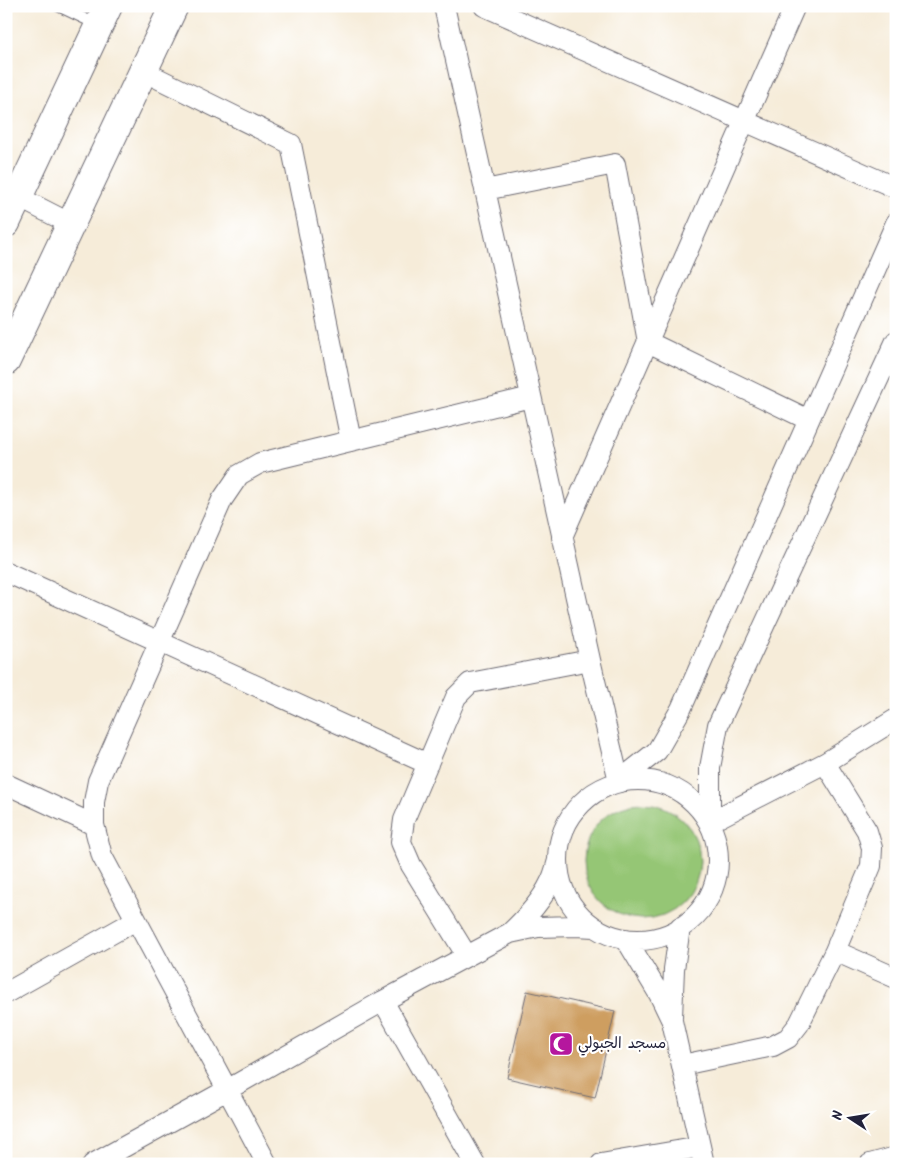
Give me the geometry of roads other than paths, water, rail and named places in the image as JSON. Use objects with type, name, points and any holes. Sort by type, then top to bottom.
[{"type":"street","points":[[6,361],[174,6]]},
{"type":"street","points":[[444,6],[562,537],[619,781]]},
{"type":"street","points":[[484,6],[896,188]]},
{"type":"street","points":[[562,537],[795,6]]},
{"type":"street","points":[[6,223],[12,195],[103,16]]},
{"type":"street","points":[[143,72],[291,144],[352,441]]},
{"type":"street","points":[[485,190],[615,164],[648,342]]},
{"type":"street","points":[[12,195],[71,224]]},
{"type":"street","points":[[510,933],[543,896],[551,881],[558,860],[562,834],[575,810],[595,792],[619,781],[657,751],[681,709],[896,223]]},
{"type":"street","points":[[558,860],[562,886],[575,909],[594,927],[618,938],[644,940],[670,934],[692,920],[708,899],[718,874],[718,848],[710,822],[710,768],[718,725],[896,341]]},
{"type":"street","points":[[648,342],[809,420]]},
{"type":"street","points":[[267,1164],[102,856],[94,825],[94,802],[98,781],[222,500],[239,475],[260,463],[531,397]]},
{"type":"street","points":[[6,572],[428,764]]},
{"type":"street","points":[[467,956],[411,865],[401,842],[404,820],[456,697],[470,683],[590,660]]},
{"type":"street","points":[[710,822],[825,763],[896,719]]},
{"type":"street","points":[[682,1065],[774,1046],[788,1038],[798,1024],[835,951],[871,866],[872,848],[867,831],[825,763]]},
{"type":"street","points":[[619,781],[646,779],[672,786],[694,801],[710,822]]},
{"type":"street","points":[[6,784],[94,825]]},
{"type":"street","points":[[6,994],[136,920]]},
{"type":"street","points":[[93,1164],[383,1001],[510,933],[547,926],[594,927]]},
{"type":"street","points":[[672,1021],[674,968],[680,928]]},
{"type":"street","points":[[601,1164],[702,1155],[672,1021],[659,994],[626,939]]},
{"type":"street","points":[[835,951],[896,978]]},
{"type":"street","points":[[383,1001],[475,1164]]},
{"type":"street","points":[[870,1164],[896,1156]]},
{"type":"lane","points":[[58,6],[103,16]]},
{"type":"place","name":"مسجد الجبولي","points":[[561,1044]]}]
